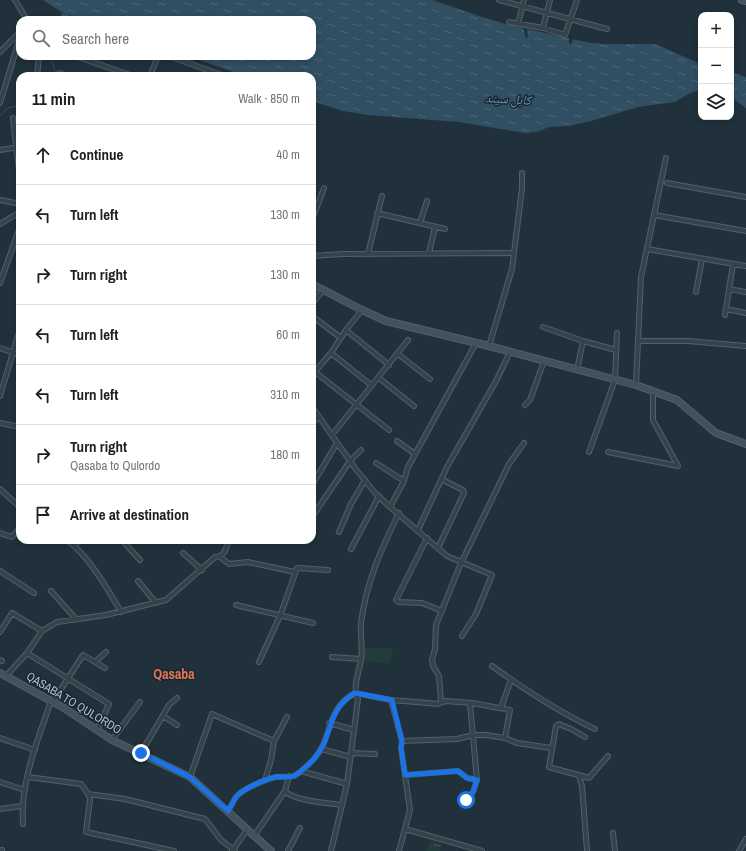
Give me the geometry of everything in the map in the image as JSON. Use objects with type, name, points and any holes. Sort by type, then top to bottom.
[{"type":"street","points":[[15,0],[25,16]]},
{"type":"street","points":[[499,0],[513,1],[523,6],[607,29]]},
{"type":"street","points":[[519,20],[524,0]]},
{"type":"street","points":[[543,28],[550,0]]},
{"type":"street","points":[[509,22],[543,28],[565,35],[577,0]]},
{"type":"street","points":[[742,0],[746,1]]},
{"type":"street","points":[[0,52],[16,36]]},
{"type":"street","points":[[0,103],[16,50]]},
{"type":"street","points":[[37,72],[38,60]]},
{"type":"street","points":[[87,60],[121,72]]},
{"type":"street","points":[[152,72],[156,60]]},
{"type":"street","points":[[180,60],[213,72]]},
{"type":"street","points":[[13,118],[16,135]]},
{"type":"street","points":[[0,150],[16,147]]},
{"type":"street","points":[[636,385],[641,277],[666,158]]},
{"type":"street","points":[[489,346],[512,269],[522,188],[522,173]]},
{"type":"street","points":[[667,183],[746,197]]},
{"type":"street","points":[[316,209],[324,188]]},
{"type":"street","points":[[368,254],[382,196]]},
{"type":"street","points":[[0,200],[16,203]]},
{"type":"street","points":[[420,224],[428,201]]},
{"type":"street","points":[[0,224],[16,214]]},
{"type":"street","points":[[378,214],[445,229]]},
{"type":"street","points":[[654,214],[746,231]]},
{"type":"street","points":[[429,253],[436,227]]},
{"type":"street","points":[[0,284],[16,238]]},
{"type":"street","points":[[647,249],[746,266]]},
{"type":"street","points":[[316,256],[429,253],[514,253]]},
{"type":"street","points":[[696,292],[702,258]]},
{"type":"street","points":[[725,315],[734,264]]},
{"type":"street","points":[[316,286],[386,321],[489,346],[636,385],[677,400],[716,433],[746,444]]},
{"type":"street","points":[[729,289],[746,292]]},
{"type":"street","points":[[316,298],[322,290]]},
{"type":"street","points":[[726,309],[746,313]]},
{"type":"street","points":[[316,370],[331,353],[346,330],[362,310]]},
{"type":"street","points":[[316,319],[341,338]]},
{"type":"street","points":[[543,327],[582,341],[616,350]]},
{"type":"street","points":[[346,330],[389,365]]},
{"type":"street","points":[[589,452],[615,380],[617,333]]},
{"type":"street","points":[[332,435],[408,340]]},
{"type":"street","points":[[577,370],[582,341]]},
{"type":"street","points":[[638,341],[688,342],[746,346]]},
{"type":"street","points":[[390,507],[404,481],[408,468],[415,454],[476,343]]},
{"type":"street","points":[[0,396],[2,381],[16,345]]},
{"type":"street","points":[[0,348],[14,353]]},
{"type":"street","points":[[418,530],[441,479],[476,413],[496,381],[510,352]]},
{"type":"street","points":[[331,353],[371,385]]},
{"type":"street","points":[[398,354],[430,379]]},
{"type":"street","points":[[525,405],[530,400],[544,361]]},
{"type":"street","points":[[316,376],[389,430]]},
{"type":"street","points":[[379,378],[414,406]]},
{"type":"street","points":[[608,452],[678,466],[653,420],[653,392]]},
{"type":"street","points":[[316,413],[350,461],[390,507],[399,513],[447,556],[492,575],[476,614],[462,636]]},
{"type":"street","points":[[0,423],[15,426]]},
{"type":"street","points":[[397,441],[415,454]]},
{"type":"street","points":[[316,478],[338,443]]},
{"type":"street","points":[[441,702],[439,676],[433,666],[432,660],[435,649],[436,625],[461,563],[509,464],[524,443]]},
{"type":"street","points":[[316,511],[350,461],[361,450]]},
{"type":"street","points":[[376,463],[404,481]]},
{"type":"street","points":[[438,548],[464,493],[463,490],[441,479]]},
{"type":"street","points":[[339,532],[351,504],[365,480]]},
{"type":"street","points":[[0,489],[16,503]]},
{"type":"street","points":[[351,549],[379,496]]},
{"type":"street","points":[[331,851],[347,784],[351,755],[358,699],[355,693],[361,659],[361,626],[367,590],[374,565],[399,513]]},
{"type":"street","points":[[0,533],[12,537],[16,532]]},
{"type":"street","points":[[427,538],[396,600],[398,602],[422,603],[442,610]]},
{"type":"street","points":[[126,544],[140,560]]},
{"type":"street","points":[[6,676],[27,653],[42,631],[57,622],[120,612],[166,600],[215,557],[220,557],[227,544]]},
{"type":"street","points":[[74,545],[106,586],[120,612]]},
{"type":"street","points":[[183,553],[202,570]]},
{"type":"street","points":[[220,557],[229,564],[248,562],[295,572]]},
{"type":"street","points":[[259,662],[280,616],[295,572],[298,568],[328,570]]},
{"type":"street","points":[[0,571],[34,593]]},
{"type":"street","points":[[138,581],[156,602]]},
{"type":"street","points":[[51,591],[76,619]]},
{"type":"street","points":[[236,605],[313,623]]},
{"type":"street","points":[[0,632],[12,613],[42,631]]},
{"type":"street","points":[[95,662],[106,652]]},
{"type":"street","points":[[27,653],[68,677],[109,704],[97,730]]},
{"type":"street","points":[[23,824],[22,806],[25,790],[35,750],[51,701],[54,700],[82,655],[105,668]]},
{"type":"street","points":[[332,657],[361,659]]},
{"type":"street","points":[[492,666],[511,680],[579,722],[594,729]]},
{"type":"street","name":"QASABA TO QULORDO","points":[[0,673],[51,701],[112,740],[190,777],[271,851]]},
{"type":"street","points":[[501,708],[511,680]]},
{"type":"street","points":[[228,811],[236,797],[265,780],[293,776],[313,760],[321,749],[328,734],[329,723],[344,699],[355,693],[392,700],[438,704],[441,702],[470,704],[510,710],[505,738]]},
{"type":"street","points":[[141,753],[163,716],[177,698]]},
{"type":"street","points":[[392,700],[402,741],[401,748],[410,810],[399,851]]},
{"type":"street","points":[[112,740],[140,702]]},
{"type":"street","points":[[466,800],[473,792],[477,780],[470,704]]},
{"type":"street","points":[[190,777],[212,714],[274,741]]},
{"type":"street","points":[[163,716],[177,725]]},
{"type":"street","points":[[265,780],[271,760],[274,741],[287,717]]},
{"type":"street","points":[[329,723],[354,730]]},
{"type":"street","points":[[585,737],[572,729],[559,724],[556,726],[551,748],[549,767],[589,778],[608,756]]},
{"type":"street","points":[[402,741],[457,739],[473,735],[505,738],[517,743],[551,748]]},
{"type":"street","points":[[0,738],[35,750]]},
{"type":"street","points":[[321,749],[351,755],[375,754]]},
{"type":"street","points":[[301,770],[347,784]]},
{"type":"street","points":[[405,775],[458,771],[467,778],[477,780]]},
{"type":"street","points":[[254,836],[285,791],[289,776]]},
{"type":"street","points":[[579,776],[582,786],[587,851]]},
{"type":"street","points":[[28,777],[81,784],[90,799],[86,832],[174,851]]},
{"type":"street","points":[[0,782],[25,790]]},
{"type":"street","points":[[285,791],[288,795],[304,799],[341,805]]},
{"type":"street","points":[[88,794],[125,799],[205,819],[221,840],[233,850],[247,830]]},
{"type":"street","points":[[0,809],[22,806]]},
{"type":"street","points":[[288,851],[300,828]]},
{"type":"street","points":[[405,830],[480,851]]},
{"type":"street","points":[[613,833],[615,851]]},
{"type":"street","points":[[738,851],[746,839]]},
{"type":"green space","points":[[363,648],[393,648],[390,664],[363,661]]},
{"type":"green space","points":[[430,841],[442,845],[440,851],[427,851]]},
{"type":"water","name":"کابل سيند","points":[[43,0],[433,0],[505,24],[591,43],[656,44],[698,63],[698,91],[690,93],[675,102],[638,107],[591,121],[569,126],[549,127],[537,132],[525,133],[459,122],[368,115],[343,111],[316,102],[316,72],[234,72],[199,60],[316,60],[316,16],[72,16],[63,13]]},
{"type":"water","points":[[734,73],[746,77],[746,108],[734,99]]},
{"type":"pier","points":[[433,0],[439,0],[504,22],[591,41],[657,42],[688,55],[698,60],[698,63],[656,44],[603,44],[573,39],[571,44],[569,44],[569,38],[527,28],[528,37],[526,39],[523,27],[482,17]]},
{"type":"waterway","points":[[52,60],[55,72]]},
{"type":"waterway","points":[[0,116],[8,108],[16,106]]},
{"type":"district","name":"Qasaba","points":[[174,674]]},
{"type":"route","points":[[141,753],[190,777],[228,811],[236,797],[265,780],[298,774],[313,760],[321,749],[328,734],[329,723],[344,699],[355,693],[392,700],[402,741],[401,748],[405,775],[458,771],[467,778],[477,780],[473,792],[466,800]]}]
